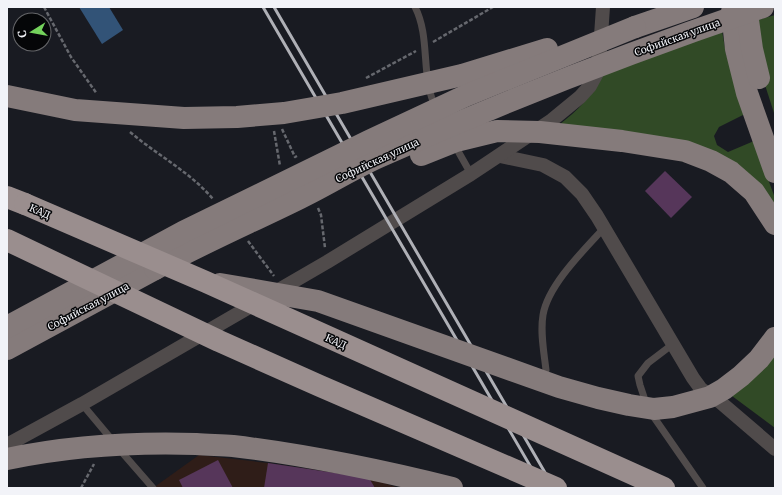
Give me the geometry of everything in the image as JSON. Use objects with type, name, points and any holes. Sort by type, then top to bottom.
[{"type":"highway","name":"КАД","points":[[7,197],[206,282],[664,488]]},
{"type":"highway","points":[[7,240],[219,341],[556,488]]},
{"type":"main road","name":"Софийская улица","points":[[7,328],[183,232],[465,96],[635,27],[692,7]]},
{"type":"main road","points":[[733,7],[732,12],[736,49],[748,93],[775,172]]},
{"type":"main road","points":[[746,7],[752,49],[762,92],[775,130]]},
{"type":"main road","name":"Софийская улица","points":[[7,349],[199,246],[297,199],[377,158],[560,81],[707,26],[763,7]]},
{"type":"main road","points":[[7,96],[75,110],[184,118],[238,117],[284,113],[342,103],[462,75],[589,37],[635,27]]},
{"type":"main road","points":[[297,199],[346,186],[456,141],[497,131],[540,132],[622,141],[685,151],[711,161],[731,172],[754,192],[775,224]]},
{"type":"main road","points":[[206,282],[318,301],[559,387],[598,398],[654,409],[673,407],[694,402],[724,389],[759,359],[775,338]]},
{"type":"main road","points":[[7,459],[93,446],[163,443],[232,446],[338,462],[452,488]]},
{"type":"street","points":[[7,445],[82,404],[283,288],[500,156],[552,120],[580,98],[590,86],[597,73],[603,7]]},
{"type":"street","points":[[500,156],[543,164],[565,177],[582,194],[701,389],[719,401],[775,449]]},
{"type":"lane","points":[[415,7],[420,17],[433,103],[456,149],[471,174]]},
{"type":"lane","points":[[546,370],[543,343],[543,315],[549,296],[570,267],[604,228]]},
{"type":"lane","points":[[673,344],[648,362],[638,376],[643,396],[652,417],[703,488]]},
{"type":"lane","points":[[82,404],[153,488]]},
{"type":"path","points":[[44,7],[71,57],[101,99]]},
{"type":"path","points":[[363,80],[425,47],[493,7]]},
{"type":"path","points":[[279,122],[295,157],[301,154]]},
{"type":"path","points":[[128,130],[141,142],[185,173],[209,193],[218,204]]},
{"type":"path","points":[[247,239],[283,288]]},
{"type":"shaded area","points":[[199,455],[268,463],[369,478],[399,488],[153,488]]},
{"type":"green space","points":[[775,15],[775,116],[765,85],[751,22]]},
{"type":"green space","points":[[722,31],[726,54],[747,113],[719,127],[714,136],[717,145],[728,152],[754,141],[775,198],[775,208],[759,184],[559,125],[585,102],[595,88],[603,72]]},
{"type":"green space","points":[[775,347],[775,428],[728,393]]},
{"type":"water","points":[[79,7],[109,7],[123,30],[102,44]]},
{"type":"building","points":[[665,171],[692,197],[671,218],[645,191]]},
{"type":"building","points":[[218,460],[233,488],[183,488],[179,480]]},
{"type":"building","points":[[268,463],[369,478],[375,488],[264,488]]},
{"type":"railway","points":[[263,7],[543,488]]},
{"type":"railway","points":[[274,7],[554,488]]}]
